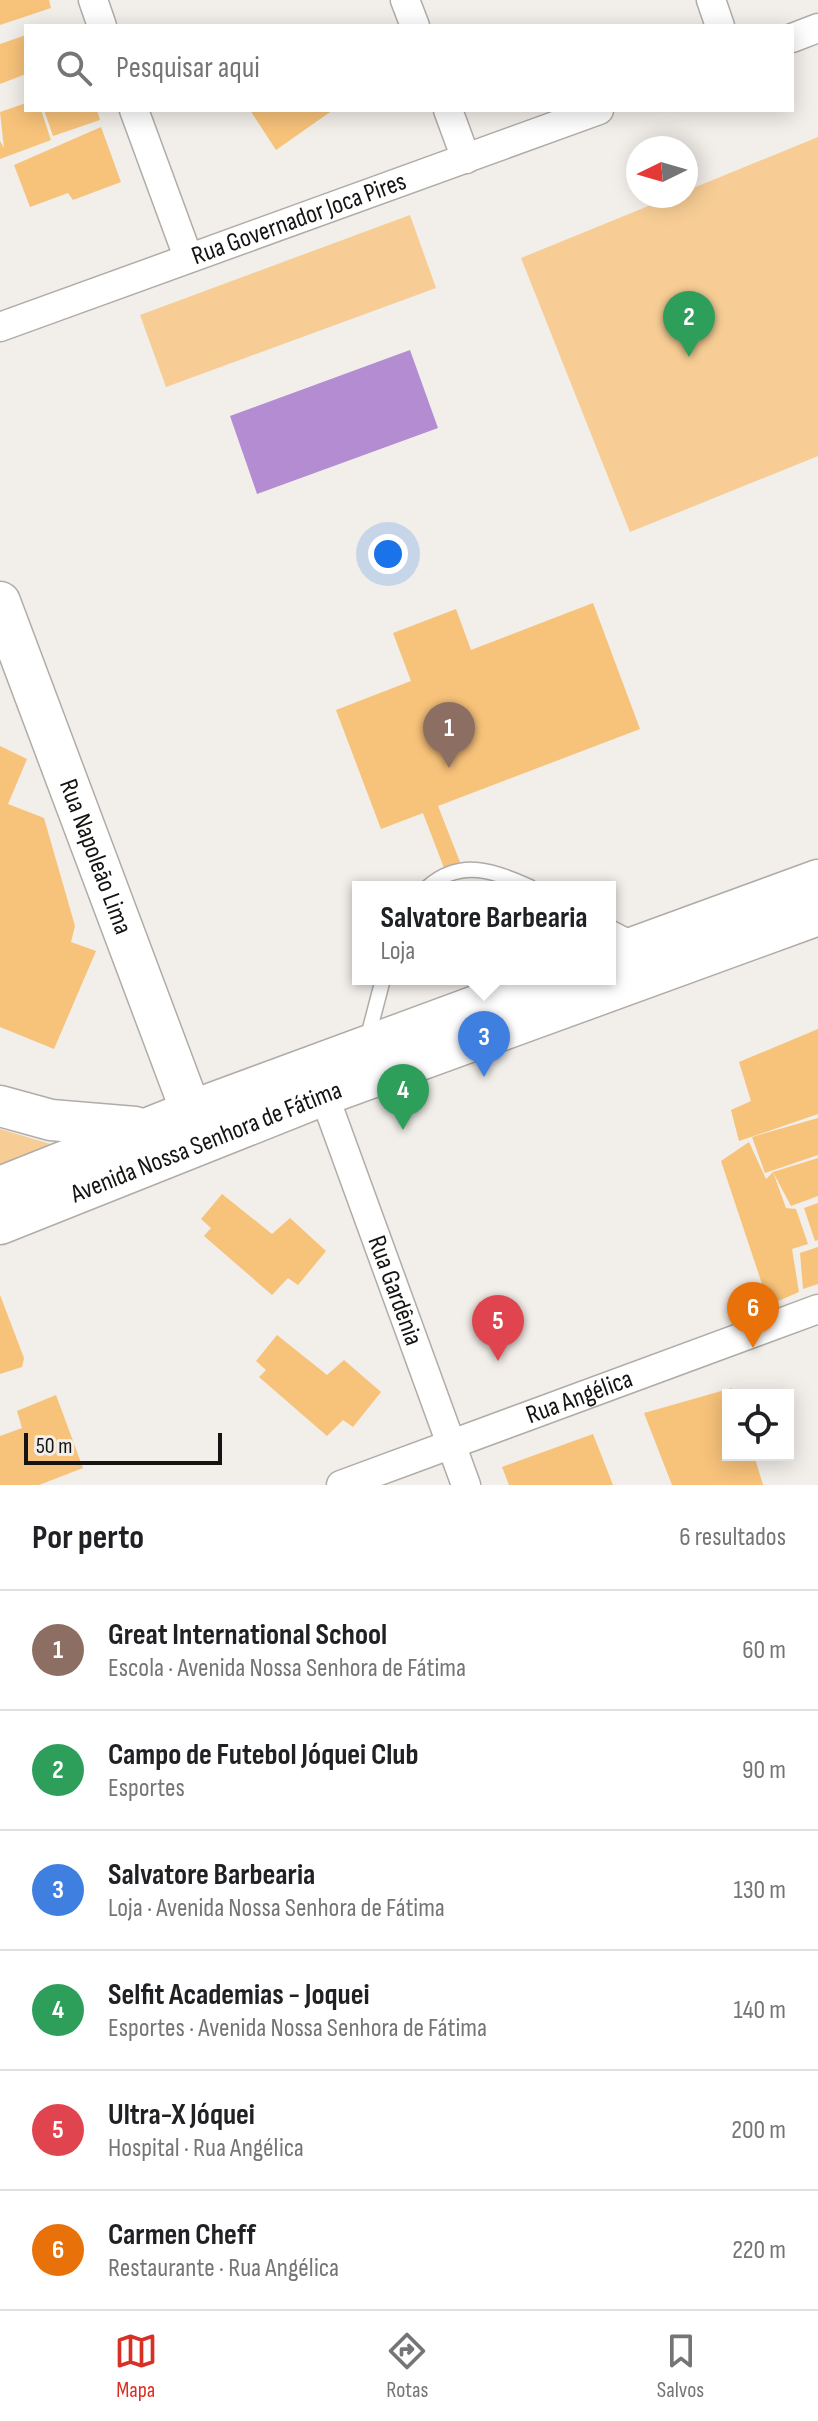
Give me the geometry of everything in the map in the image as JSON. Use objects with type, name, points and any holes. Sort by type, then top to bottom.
[{"type":"main road","name":"Rua Napoleão Lima","points":[[0,602],[191,1111]]},
{"type":"main road","points":[[621,942],[818,880]]},
{"type":"main road","name":"Avenida Nossa Senhora de Fátima","points":[[0,1224],[324,1095],[818,915]]},
{"type":"main road","name":"Avenida Nossa Senhora de Fátima","points":[[0,1187],[191,1111],[533,985]]},
{"type":"main road","points":[[0,1106],[51,1120],[151,1127]]},
{"type":"street","points":[[93,0],[101,24]]},
{"type":"street","points":[[405,0],[414,24]]},
{"type":"street","points":[[711,0],[719,24]]},
{"type":"street","points":[[794,37],[818,28]]},
{"type":"street","points":[[135,112],[188,257]]},
{"type":"street","points":[[449,112],[466,159]]},
{"type":"street","name":"Rua Governador Joca Pires","points":[[0,327],[594,112]]},
{"type":"street","name":"Rua Gardênia","points":[[324,1095],[466,1485]]},
{"type":"street","name":"Rua Angélica","points":[[341,1485],[818,1309]]},
{"type":"lane","points":[[438,881],[470,868],[492,870],[517,881]]},
{"type":"lane","points":[[366,1047],[382,985]]},
{"type":"shaded area","points":[[818,137],[818,456],[630,532],[521,258],[644,208],[698,208],[698,186]]},
{"type":"shaded area","points":[[410,215],[436,288],[166,387],[140,315]]},
{"type":"shaded area","points":[[410,350],[438,428],[257,494],[230,416]]},
{"type":"shaded area","points":[[0,1129],[64,1148],[0,1173]]},
{"type":"building","points":[[0,0],[49,0],[51,8],[0,25]]},
{"type":"building","points":[[24,36],[24,75],[0,84],[0,44]]},
{"type":"building","points":[[24,104],[24,112],[42,112],[51,140],[0,159],[0,141],[4,148],[0,112]]},
{"type":"building","points":[[45,112],[98,112],[100,120],[53,136]]},
{"type":"building","points":[[251,112],[330,112],[276,150]]},
{"type":"building","points":[[101,127],[121,182],[73,200],[68,193],[30,207],[14,165]]},
{"type":"building","points":[[593,603],[640,729],[438,806],[460,862],[444,868],[423,813],[381,829],[336,710],[411,681],[393,633],[456,609],[471,650]]},
{"type":"building","points":[[0,746],[27,759],[8,804],[44,818],[75,926],[71,942],[96,951],[54,1049],[0,1027]]},
{"type":"building","points":[[818,1029],[818,1114],[739,1141],[731,1110],[751,1101],[739,1062]]},
{"type":"building","points":[[818,1118],[818,1155],[765,1173],[752,1137]]},
{"type":"building","points":[[749,1142],[766,1179],[773,1172],[786,1208],[796,1209],[808,1244],[792,1249],[799,1292],[769,1305],[721,1161]]},
{"type":"building","points":[[818,1158],[818,1196],[791,1206],[773,1172]]},
{"type":"building","points":[[222,1194],[272,1234],[290,1218],[326,1251],[298,1285],[288,1278],[272,1295],[204,1236],[211,1228],[201,1219]]},
{"type":"building","points":[[818,1203],[818,1240],[815,1241],[804,1208]]},
{"type":"building","points":[[818,1247],[818,1284],[803,1289],[800,1253]]},
{"type":"building","points":[[0,1295],[24,1358],[22,1367],[0,1374]]},
{"type":"building","points":[[277,1335],[327,1375],[344,1360],[381,1392],[353,1427],[343,1420],[327,1436],[259,1377],[266,1370],[256,1361]]},
{"type":"building","points":[[722,1391],[722,1461],[756,1461],[763,1485],[672,1485],[644,1413]]},
{"type":"building","points":[[56,1395],[83,1468],[39,1485],[0,1485],[0,1436],[22,1428],[17,1411]]},
{"type":"building","points":[[593,1434],[613,1485],[509,1485],[502,1467]]},
{"type":"place","name":"Campo de Futebol Jóquei Club","points":[[689,357]]},
{"type":"place","name":"Great International School","points":[[449,768]]},
{"type":"place","name":"Salvatore Barbearia","points":[[484,1077]]},
{"type":"place","name":"Selfit Academias - Joquei","points":[[403,1130]]},
{"type":"place","name":"Carmen Cheff","points":[[753,1348]]},
{"type":"place","name":"Ultra-X Jóquei","points":[[498,1361]]}]
